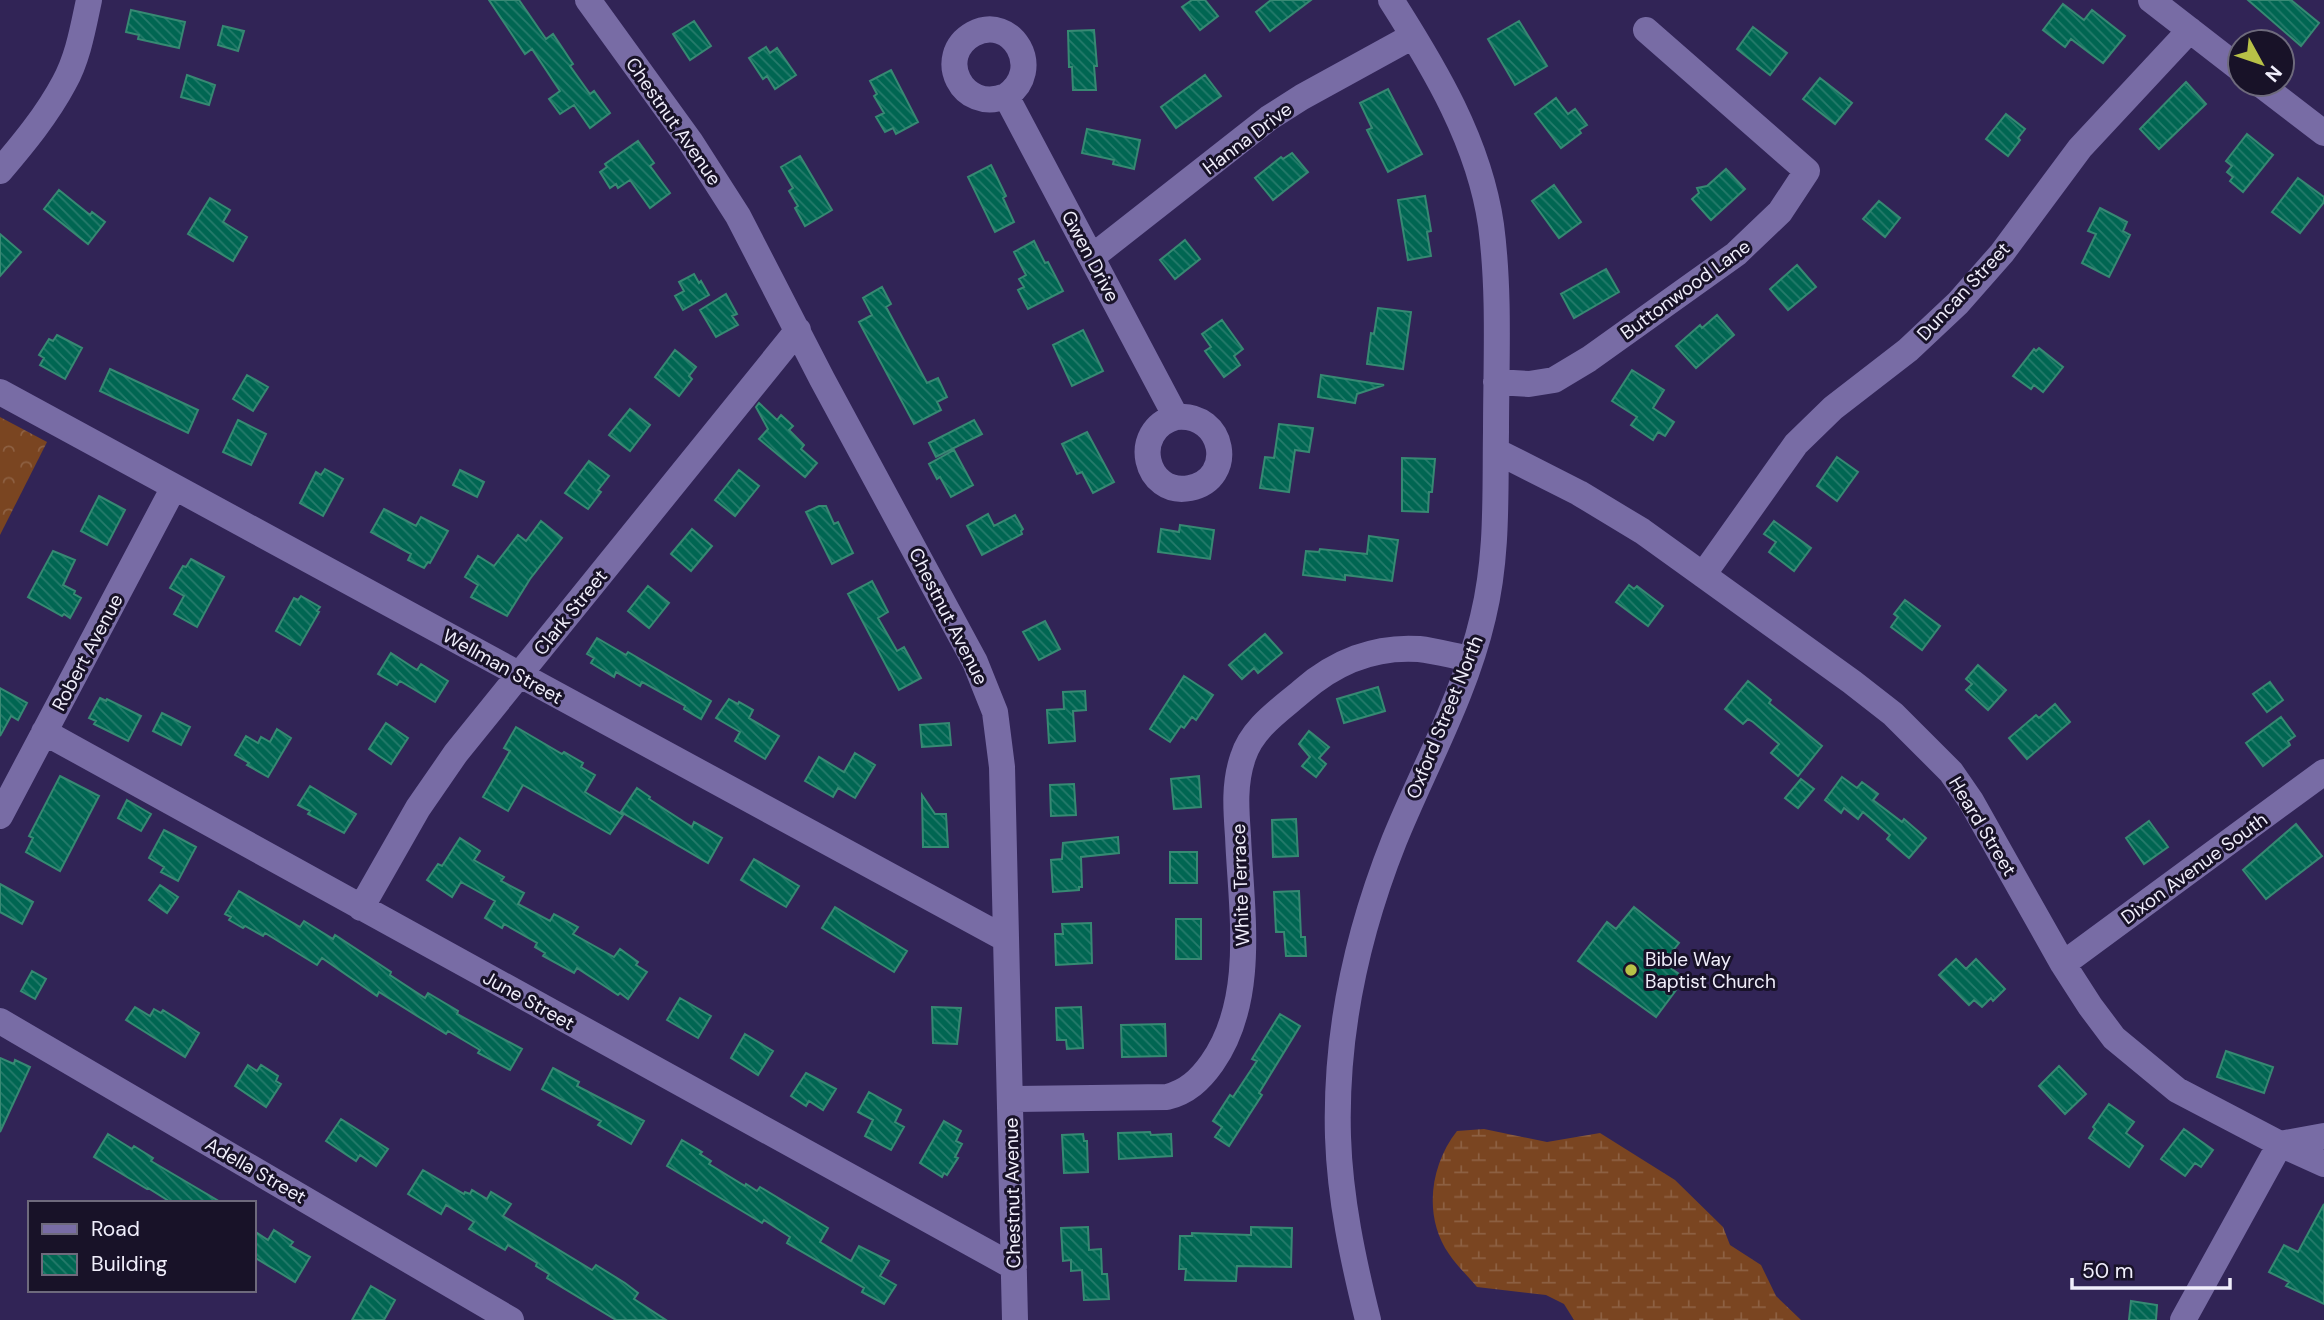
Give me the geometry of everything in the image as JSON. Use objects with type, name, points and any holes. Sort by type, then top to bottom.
[{"type":"street","points":[[0,171],[65,82],[77,50],[89,0]]},
{"type":"street","name":"Chestnut Avenue","points":[[588,0],[691,141],[738,216],[975,662],[995,712],[1002,767],[1015,1320]]},
{"type":"street","name":"Oxford Street North","points":[[1368,1320],[1344,1206],[1338,1136],[1340,1075],[1350,986],[1361,940],[1393,845],[1471,659],[1483,617],[1491,579],[1496,451],[1494,267],[1490,223],[1482,185],[1460,122],[1391,0]]},
{"type":"street","points":[[2151,0],[2226,58]]},
{"type":"street","name":"Buttonwood Lane","points":[[1496,383],[1529,384],[1554,380],[1590,359],[1736,254],[1780,212],[1807,171],[1646,30]]},
{"type":"street","name":"Duncan Street","points":[[1703,575],[1796,444],[1833,408],[1908,350],[1958,303],[2001,253],[2080,148],[2190,30]]},
{"type":"street","name":"Hanna Drive","points":[[1092,257],[1269,118],[1413,36]]},
{"type":"street","name":"Gwen Drive","points":[[1006,96],[1176,417]]},
{"type":"street","points":[[2278,98],[2324,133]]},
{"type":"street","name":"Clark Street","points":[[361,908],[436,780],[798,330]]},
{"type":"street","name":"Wellman Street","points":[[0,393],[1006,939]]},
{"type":"street","name":"Heard Street","points":[[1496,451],[1579,493],[1642,531],[1893,714],[1951,772],[2063,964],[2114,1038],[2176,1090],[2324,1164]]},
{"type":"street","name":"Robert Avenue","points":[[0,816],[174,487]]},
{"type":"street","name":"White Terrace","points":[[1010,1099],[1167,1097],[1178,1094],[1198,1080],[1219,1054],[1229,1034],[1240,996],[1242,957],[1236,789],[1243,756],[1250,741],[1262,726],[1321,674],[1353,659],[1397,650],[1420,649],[1471,659]]},
{"type":"street","name":"June Street","points":[[44,732],[1014,1267]]},
{"type":"street","name":"Dixon Avenue South","points":[[2063,964],[2324,772]]},
{"type":"street","name":"Adella Street","points":[[0,1021],[511,1320]]},
{"type":"street","points":[[2183,1320],[2280,1144],[2324,1136]]},
{"type":"green space","points":[[0,417],[47,442],[0,535]]},
{"type":"green space","points":[[1484,1129],[1547,1142],[1600,1133],[1675,1180],[1723,1227],[1730,1245],[1761,1265],[1776,1296],[1801,1320],[1574,1320],[1564,1304],[1546,1295],[1477,1287],[1452,1258],[1441,1239],[1435,1224],[1433,1191],[1441,1159],[1457,1131]]},
{"type":"building","points":[[489,0],[519,0],[546,39],[553,34],[573,64],[570,66],[590,94],[594,91],[610,113],[590,128],[574,105],[560,114],[549,99],[560,91],[532,49],[525,54]]},
{"type":"building","points":[[1192,0],[1205,0],[1218,16],[1200,30],[1182,7]]},
{"type":"building","points":[[1271,0],[1311,0],[1270,31],[1256,12]]},
{"type":"building","points":[[2248,0],[2291,0],[2319,23],[2301,46],[2296,42],[2296,28],[2280,28]]},
{"type":"building","points":[[2063,4],[2084,20],[2092,10],[2125,36],[2103,63],[2071,39],[2065,47],[2043,30]]},
{"type":"building","points":[[131,10],[185,22],[179,48],[138,39],[139,35],[126,32]]},
{"type":"building","points":[[694,21],[711,46],[690,60],[673,34]]},
{"type":"building","points":[[1519,21],[1547,66],[1515,85],[1488,39]]},
{"type":"building","points":[[223,26],[244,31],[238,51],[218,45]]},
{"type":"building","points":[[1753,27],[1787,53],[1770,75],[1737,49]]},
{"type":"building","points":[[1094,30],[1096,90],[1073,90],[1068,31]]},
{"type":"building","points":[[766,47],[770,53],[777,48],[796,75],[775,89],[767,76],[763,79],[749,58]]},
{"type":"building","points":[[891,70],[918,122],[896,134],[893,128],[885,132],[876,117],[884,113],[874,96],[877,94],[870,81]]},
{"type":"building","points":[[187,75],[215,85],[209,105],[181,97]]},
{"type":"building","points":[[1205,75],[1221,96],[1176,128],[1161,107]]},
{"type":"building","points":[[1820,78],[1852,103],[1835,124],[1803,99]]},
{"type":"building","points":[[2186,82],[2206,104],[2159,149],[2140,129]]},
{"type":"building","points":[[1388,89],[1422,154],[1388,172],[1367,130],[1372,128],[1360,103]]},
{"type":"building","points":[[1556,98],[1568,114],[1575,109],[1587,125],[1561,148],[1535,114]]},
{"type":"building","points":[[2006,114],[2025,129],[2008,156],[1986,139]]},
{"type":"building","points":[[1087,129],[1140,140],[1134,169],[1113,164],[1114,160],[1082,153]]},
{"type":"building","points":[[2247,134],[2273,155],[2243,192],[2230,181],[2233,177],[2227,172],[2232,166],[2226,161]]},
{"type":"building","points":[[638,141],[654,163],[650,166],[670,193],[650,208],[630,180],[618,188],[616,184],[610,188],[600,172],[607,167],[605,164]]},
{"type":"building","points":[[1292,153],[1308,172],[1273,200],[1255,178],[1281,157],[1283,159]]},
{"type":"building","points":[[800,156],[832,210],[805,226],[789,191],[793,188],[781,167]]},
{"type":"building","points":[[991,165],[1006,196],[1003,198],[1014,222],[995,232],[968,177]]},
{"type":"building","points":[[1726,169],[1745,189],[1711,220],[1692,199],[1699,193],[1697,188],[1707,186]]},
{"type":"building","points":[[2298,178],[2324,197],[2324,202],[2300,233],[2272,212]]},
{"type":"building","points":[[1554,185],[1581,222],[1559,238],[1532,201]]},
{"type":"building","points":[[59,190],[90,215],[92,212],[105,222],[88,244],[44,209]]},
{"type":"building","points":[[1425,196],[1431,231],[1427,232],[1431,256],[1408,260],[1398,200]]},
{"type":"building","points":[[210,198],[230,210],[223,222],[247,237],[233,261],[188,234]]},
{"type":"building","points":[[1879,201],[1900,218],[1885,237],[1863,219]]},
{"type":"building","points":[[2100,208],[2127,222],[2123,231],[2130,235],[2109,277],[2082,263],[2096,234],[2088,231]]},
{"type":"building","points":[[0,234],[21,252],[0,276]]},
{"type":"building","points":[[1185,240],[1200,259],[1175,279],[1160,260]]},
{"type":"building","points":[[1034,241],[1063,291],[1028,309],[1018,290],[1024,287],[1019,279],[1026,275],[1014,252]]},
{"type":"building","points":[[1797,265],[1816,287],[1788,310],[1770,289]]},
{"type":"building","points":[[1606,269],[1619,292],[1574,318],[1561,294]]},
{"type":"building","points":[[694,274],[709,295],[683,310],[675,296],[684,291],[679,282]]},
{"type":"building","points":[[882,287],[891,304],[886,307],[927,383],[938,378],[947,397],[937,402],[941,410],[914,424],[859,322],[872,315],[863,298]]},
{"type":"building","points":[[726,294],[737,314],[732,316],[738,325],[716,337],[700,310]]},
{"type":"building","points":[[1378,308],[1411,312],[1403,369],[1367,364]]},
{"type":"building","points":[[1717,315],[1734,335],[1696,368],[1676,346],[1700,325],[1702,328]]},
{"type":"building","points":[[1222,320],[1243,349],[1234,356],[1240,365],[1224,377],[1205,351],[1211,347],[1202,334]]},
{"type":"building","points":[[1083,330],[1103,371],[1072,386],[1053,345]]},
{"type":"building","points":[[57,335],[82,348],[65,379],[40,365],[44,358],[39,355],[49,339],[53,341]]},
{"type":"building","points":[[2039,348],[2063,367],[2043,392],[2034,385],[2031,389],[2013,376],[2034,349],[2036,351]]},
{"type":"building","points":[[675,350],[696,367],[689,376],[692,379],[679,396],[655,377]]},
{"type":"building","points":[[110,369],[198,410],[188,433],[100,391]]},
{"type":"building","points":[[1632,370],[1664,390],[1653,408],[1674,422],[1665,436],[1658,432],[1653,440],[1631,425],[1637,417],[1612,401]]},
{"type":"building","points":[[247,375],[268,387],[253,411],[233,399]]},
{"type":"building","points":[[1321,375],[1384,385],[1357,394],[1355,403],[1318,397]]},
{"type":"building","points":[[759,403],[777,420],[781,415],[793,426],[789,430],[804,445],[801,449],[817,463],[805,477],[759,439],[768,429],[756,407]]},
{"type":"building","points":[[630,409],[650,425],[630,451],[609,435]]},
{"type":"building","points":[[238,420],[266,434],[251,465],[223,452]]},
{"type":"building","points":[[974,420],[982,434],[936,457],[929,443]]},
{"type":"building","points":[[1279,424],[1313,428],[1309,452],[1295,450],[1289,492],[1260,488],[1265,457],[1274,458]]},
{"type":"building","points":[[1087,432],[1114,482],[1093,493],[1082,472],[1077,474],[1062,444]]},
{"type":"building","points":[[954,450],[973,485],[951,497],[929,464]]},
{"type":"building","points":[[1837,457],[1858,472],[1837,501],[1817,486]]},
{"type":"building","points":[[1402,458],[1435,459],[1428,512],[1402,511]]},
{"type":"building","points":[[589,461],[609,476],[588,509],[565,493]]},
{"type":"building","points":[[325,469],[343,479],[323,516],[300,503],[316,472],[321,475]]},
{"type":"building","points":[[460,470],[484,482],[477,497],[453,485]]},
{"type":"building","points":[[739,470],[759,486],[735,516],[715,500]]},
{"type":"building","points":[[99,496],[125,510],[107,545],[81,531]]},
{"type":"building","points":[[826,506],[834,524],[838,522],[853,553],[832,564],[806,512]]},
{"type":"building","points":[[384,509],[416,526],[421,517],[448,531],[430,563],[424,568],[408,560],[411,554],[371,532]]},
{"type":"building","points":[[988,514],[994,526],[1015,515],[1023,529],[1022,534],[982,555],[967,526]]},
{"type":"building","points":[[541,521],[562,538],[530,579],[507,616],[471,597],[478,585],[465,577],[478,556],[494,566],[518,535],[526,541]]},
{"type":"building","points":[[1774,521],[1811,548],[1794,571],[1769,552],[1776,542],[1764,534]]},
{"type":"building","points":[[1180,525],[1214,530],[1210,559],[1158,552],[1161,529],[1179,532]]},
{"type":"building","points":[[692,529],[712,546],[691,571],[671,554]]},
{"type":"building","points":[[1369,536],[1398,540],[1392,581],[1345,575],[1345,580],[1303,575],[1306,551],[1319,552],[1320,549],[1367,554]]},
{"type":"building","points":[[53,551],[75,560],[63,585],[75,591],[74,594],[81,598],[70,618],[28,597]]},
{"type":"building","points":[[191,559],[224,577],[197,627],[174,614],[184,596],[170,588],[183,566],[186,567]]},
{"type":"building","points":[[872,581],[888,612],[878,618],[897,651],[904,647],[921,678],[899,690],[848,594]]},
{"type":"building","points":[[1629,585],[1634,589],[1637,586],[1663,606],[1648,626],[1616,602]]},
{"type":"building","points":[[648,586],[669,603],[649,628],[628,611]]},
{"type":"building","points":[[301,596],[320,607],[300,645],[276,631],[294,598],[298,600]]},
{"type":"building","points":[[1905,600],[1940,626],[1922,650],[1891,627],[1898,617],[1894,614]]},
{"type":"building","points":[[1045,621],[1060,649],[1039,660],[1023,632]]},
{"type":"building","points":[[1265,634],[1282,653],[1258,673],[1254,668],[1242,679],[1229,665]]},
{"type":"building","points":[[597,638],[626,655],[628,652],[711,701],[701,719],[684,709],[685,706],[642,682],[640,686],[616,672],[614,677],[591,663],[594,658],[587,654]]},
{"type":"building","points":[[391,653],[417,670],[421,664],[448,681],[435,702],[400,681],[397,685],[378,674]]},
{"type":"building","points":[[1978,665],[2006,690],[1988,710],[1966,690],[1972,684],[1966,679]]},
{"type":"building","points":[[1184,676],[1213,695],[1196,720],[1192,717],[1184,728],[1181,726],[1170,742],[1150,729]]},
{"type":"building","points":[[1748,681],[1771,700],[1769,703],[1822,746],[1798,776],[1771,753],[1779,744],[1753,722],[1748,719],[1743,724],[1725,709]]},
{"type":"building","points":[[2270,682],[2283,700],[2267,712],[2253,694]]},
{"type":"building","points":[[1378,687],[1385,711],[1344,723],[1337,699]]},
{"type":"building","points":[[0,688],[27,703],[18,720],[11,716],[0,736]]},
{"type":"building","points":[[1085,691],[1086,710],[1073,711],[1075,741],[1049,743],[1047,710],[1064,709],[1063,692]]},
{"type":"building","points":[[100,698],[141,716],[128,741],[94,724],[96,721],[89,718]]},
{"type":"building","points":[[729,699],[753,710],[749,718],[779,736],[765,759],[735,741],[740,732],[716,718]]},
{"type":"building","points":[[2055,704],[2070,722],[2027,759],[2009,738],[2036,715],[2039,718]]},
{"type":"building","points":[[162,713],[190,727],[181,745],[153,731]]},
{"type":"building","points":[[2281,717],[2295,736],[2288,741],[2290,745],[2263,766],[2246,743]]},
{"type":"building","points":[[386,723],[408,738],[391,764],[369,749]]},
{"type":"building","points":[[949,723],[951,745],[922,747],[920,725]]},
{"type":"building","points":[[516,727],[583,763],[581,767],[595,775],[585,792],[623,815],[610,834],[523,785],[508,811],[483,797],[510,751],[504,748]]},
{"type":"building","points":[[277,729],[291,738],[268,777],[235,755],[246,736],[258,743],[261,737],[270,742]]},
{"type":"building","points":[[1309,731],[1329,747],[1319,758],[1326,764],[1316,777],[1302,766],[1310,757],[1299,744]]},
{"type":"building","points":[[855,753],[875,765],[855,798],[838,788],[833,797],[805,781],[819,757],[844,772]]},
{"type":"building","points":[[60,776],[99,796],[60,871],[26,852],[33,838],[29,836]]},
{"type":"building","points":[[1199,776],[1201,807],[1174,809],[1171,779]]},
{"type":"building","points":[[1842,777],[1857,788],[1862,782],[1878,794],[1873,800],[1902,822],[1904,819],[1926,838],[1909,858],[1887,839],[1890,835],[1863,812],[1858,819],[1844,808],[1841,813],[1825,800]]},
{"type":"building","points":[[1801,779],[1814,789],[1798,808],[1785,798]]},
{"type":"building","points":[[1074,784],[1076,815],[1051,816],[1050,785]]},
{"type":"building","points":[[310,786],[356,814],[344,833],[308,814],[310,811],[298,805]]},
{"type":"building","points":[[637,788],[692,827],[694,822],[722,838],[708,863],[621,812]]},
{"type":"building","points":[[922,795],[935,814],[946,814],[948,847],[923,847]]},
{"type":"building","points":[[127,800],[151,814],[141,831],[118,818]]},
{"type":"building","points":[[1296,819],[1298,856],[1273,857],[1272,820]]},
{"type":"building","points":[[2149,821],[2168,847],[2144,864],[2126,838]]},
{"type":"building","points":[[2296,824],[2322,856],[2266,899],[2243,870]]},
{"type":"building","points":[[164,830],[196,847],[178,881],[161,872],[164,867],[149,858]]},
{"type":"building","points":[[1118,837],[1119,853],[1081,857],[1082,887],[1079,887],[1079,890],[1053,892],[1051,860],[1062,859],[1063,843]]},
{"type":"building","points":[[460,838],[480,851],[474,860],[504,877],[501,881],[524,893],[518,904],[550,921],[554,914],[578,927],[573,934],[614,957],[620,949],[638,962],[636,965],[647,972],[628,999],[577,968],[574,973],[543,956],[545,953],[535,947],[537,943],[504,924],[502,928],[485,918],[495,901],[461,882],[452,897],[427,880],[438,864],[442,866]]},
{"type":"building","points":[[1170,852],[1197,852],[1197,883],[1170,883]]},
{"type":"building","points":[[754,859],[799,886],[786,907],[741,880]]},
{"type":"building","points":[[0,884],[33,902],[22,924],[0,912]]},
{"type":"building","points":[[160,885],[178,897],[167,913],[149,900]]},
{"type":"building","points":[[239,891],[300,927],[304,921],[333,939],[335,935],[425,998],[428,993],[458,1011],[457,1014],[522,1049],[510,1070],[379,992],[377,996],[322,958],[317,965],[265,933],[263,936],[229,920],[231,917],[225,914]]},
{"type":"building","points":[[1299,891],[1301,937],[1305,937],[1306,956],[1286,956],[1284,932],[1276,932],[1274,892]]},
{"type":"building","points":[[835,907],[907,951],[894,972],[822,928]]},
{"type":"building","name":"Bible Way Baptist Church","points":[[1634,907],[1679,943],[1663,963],[1685,978],[1656,1017],[1578,961],[1607,922],[1616,929]]},
{"type":"building","points":[[1176,919],[1201,919],[1201,959],[1176,959]]},
{"type":"building","points":[[1091,923],[1092,963],[1056,965],[1055,934],[1063,934],[1062,924]]},
{"type":"building","points":[[1956,959],[1966,969],[1976,959],[2005,989],[1982,1007],[1974,1000],[1969,1005],[1939,975]]},
{"type":"building","points":[[32,971],[46,979],[35,999],[21,991]]},
{"type":"building","points":[[680,998],[711,1016],[698,1038],[667,1020]]},
{"type":"building","points":[[135,1007],[150,1016],[154,1009],[161,1013],[163,1010],[199,1033],[185,1057],[126,1020]]},
{"type":"building","points":[[932,1007],[961,1008],[957,1044],[933,1043]]},
{"type":"building","points":[[1081,1007],[1083,1048],[1067,1049],[1066,1040],[1057,1040],[1056,1008]]},
{"type":"building","points":[[1280,1014],[1300,1026],[1259,1093],[1262,1095],[1229,1146],[1215,1137],[1222,1127],[1213,1121],[1257,1061],[1252,1059]]},
{"type":"building","points":[[1165,1024],[1166,1056],[1122,1057],[1121,1025]]},
{"type":"building","points":[[745,1034],[773,1051],[758,1075],[731,1058]]},
{"type":"building","points":[[2226,1051],[2273,1067],[2264,1093],[2217,1077]]},
{"type":"building","points":[[0,1058],[14,1064],[15,1060],[30,1067],[0,1132]]},
{"type":"building","points":[[248,1065],[257,1071],[261,1065],[278,1076],[276,1081],[281,1084],[266,1107],[235,1086]]},
{"type":"building","points":[[2059,1066],[2086,1094],[2065,1114],[2039,1086]]},
{"type":"building","points":[[553,1068],[579,1082],[577,1086],[644,1121],[631,1144],[598,1125],[601,1121],[542,1089]]},
{"type":"building","points":[[806,1073],[836,1089],[823,1110],[809,1101],[806,1106],[791,1096]]},
{"type":"building","points":[[869,1092],[901,1110],[895,1122],[904,1127],[891,1150],[865,1136],[873,1120],[858,1112]]},
{"type":"building","points":[[2109,1104],[2134,1122],[2126,1133],[2143,1146],[2129,1167],[2089,1138],[2095,1129],[2093,1127]]},
{"type":"building","points":[[341,1119],[388,1149],[376,1166],[360,1155],[356,1161],[326,1141]]},
{"type":"building","points":[[944,1121],[961,1131],[956,1141],[962,1144],[955,1157],[958,1158],[947,1175],[944,1173],[942,1177],[920,1163]]},
{"type":"building","points":[[2184,1129],[2213,1150],[2201,1167],[2195,1163],[2185,1176],[2161,1159]]},
{"type":"building","points":[[1150,1132],[1151,1135],[1171,1134],[1172,1156],[1119,1159],[1118,1133]]},
{"type":"building","points":[[108,1134],[132,1149],[134,1146],[153,1158],[151,1161],[219,1201],[169,1201],[94,1157]]},
{"type":"building","points":[[1083,1134],[1084,1141],[1087,1141],[1088,1172],[1064,1173],[1062,1135]]},
{"type":"building","points":[[682,1140],[702,1152],[700,1154],[711,1161],[709,1164],[745,1186],[746,1184],[757,1191],[760,1187],[828,1228],[820,1242],[851,1261],[859,1246],[889,1261],[880,1276],[896,1285],[884,1304],[862,1292],[864,1288],[787,1243],[790,1237],[764,1220],[762,1223],[667,1166]]},
{"type":"building","points":[[423,1170],[464,1194],[470,1194],[472,1190],[487,1199],[491,1192],[511,1204],[503,1216],[592,1270],[596,1265],[625,1283],[638,1293],[634,1299],[666,1320],[616,1320],[547,1278],[549,1274],[536,1266],[537,1263],[508,1245],[505,1250],[469,1229],[474,1222],[446,1205],[441,1214],[408,1194]]},
{"type":"building","points":[[2324,1204],[2324,1304],[2286,1286],[2289,1282],[2269,1272],[2284,1245],[2298,1252]]},
{"type":"building","points":[[1088,1227],[1089,1250],[1101,1249],[1102,1274],[1107,1274],[1109,1299],[1084,1300],[1082,1270],[1071,1271],[1071,1260],[1063,1261],[1061,1228]]},
{"type":"building","points":[[1251,1227],[1292,1228],[1291,1267],[1237,1266],[1236,1281],[1185,1280],[1186,1269],[1179,1269],[1180,1236],[1192,1236],[1192,1233],[1251,1235]]},
{"type":"building","points":[[274,1230],[293,1242],[290,1246],[310,1257],[295,1282],[256,1258],[256,1232],[268,1240]]},
{"type":"building","points":[[371,1286],[395,1300],[384,1320],[352,1320]]},
{"type":"building","points":[[2131,1301],[2157,1305],[2156,1320],[2129,1320]]},
{"type":"place","name":"Bible Way Baptist Church","points":[[1631,970]]}]
